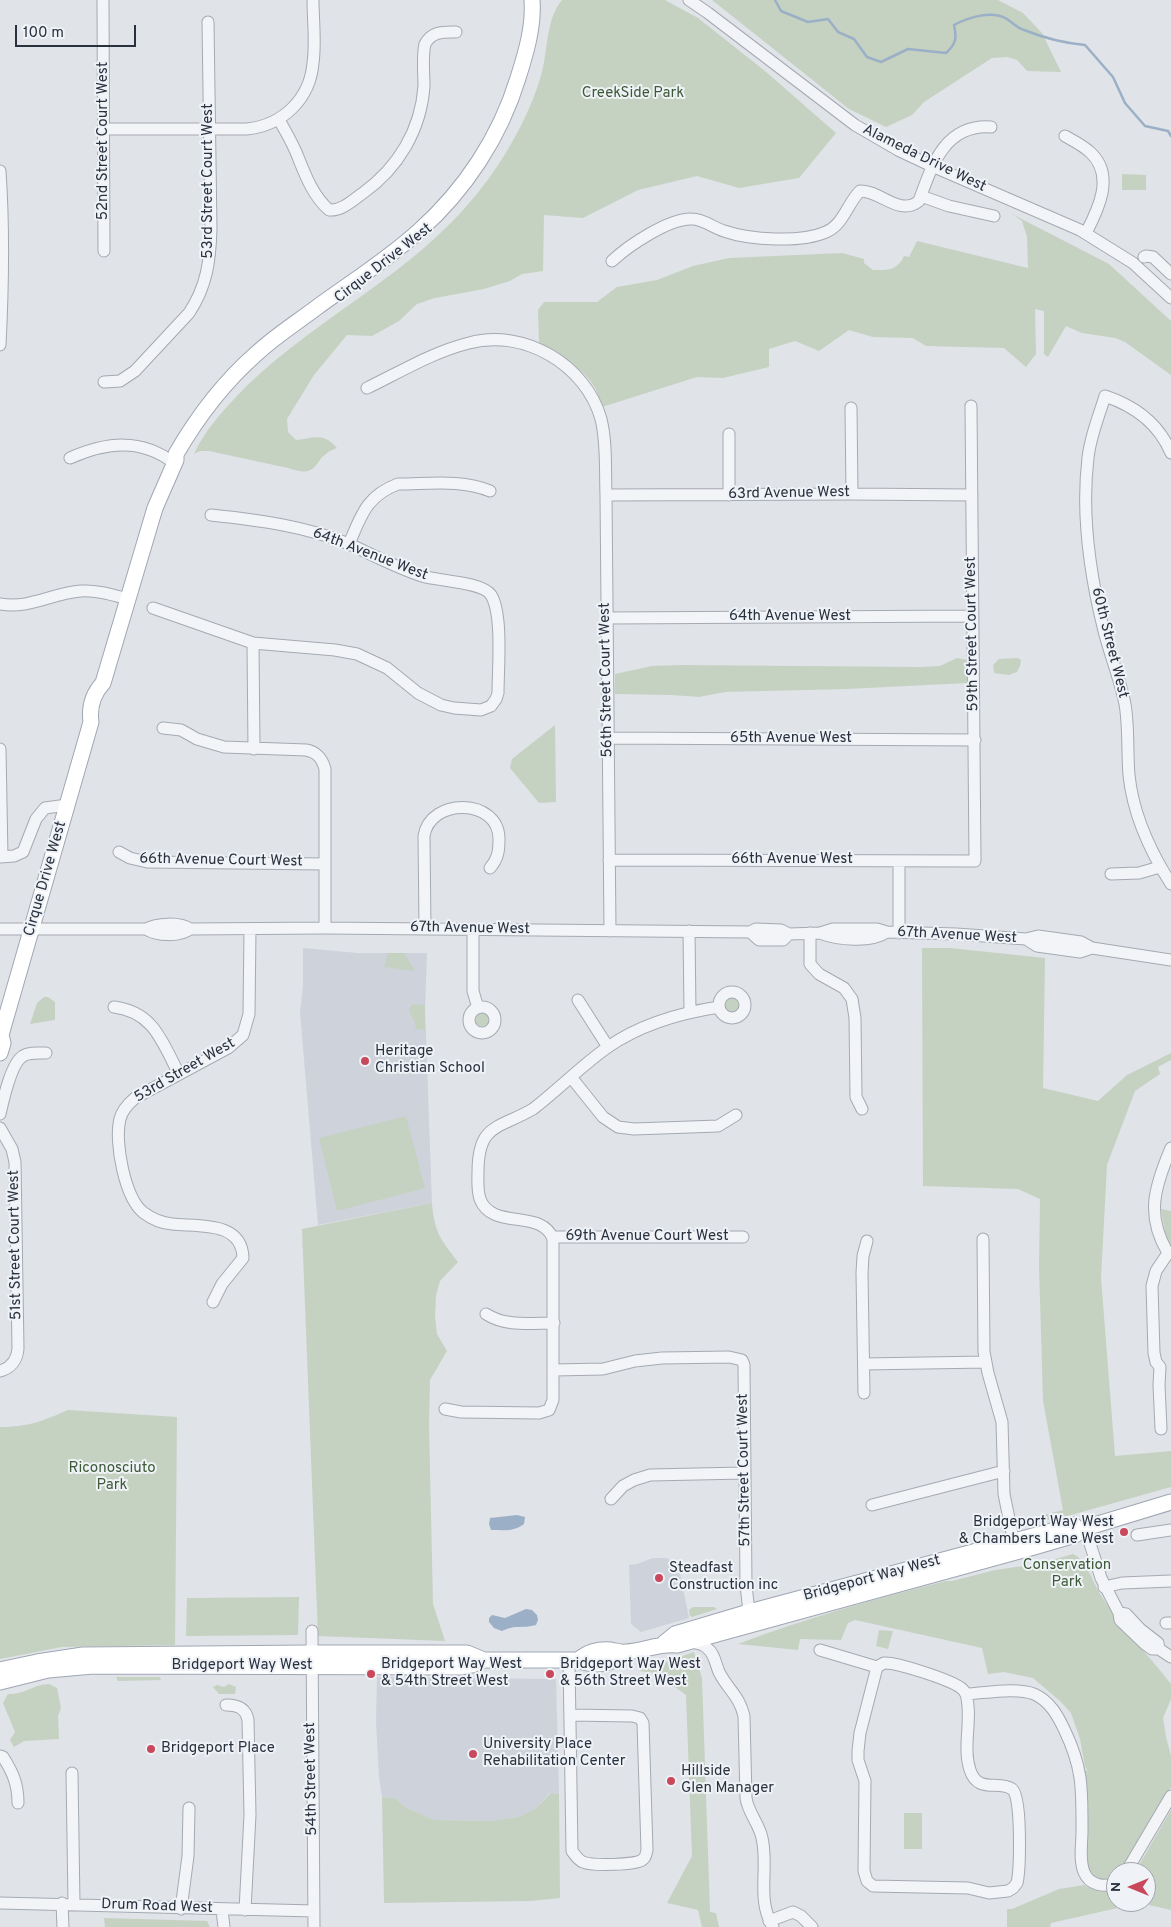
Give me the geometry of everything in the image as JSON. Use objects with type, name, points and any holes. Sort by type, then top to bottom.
[{"type":"main road","name":"Cirque Drive West","points":[[0,1053],[3,1043],[1,1036],[91,722],[90,711],[96,690],[103,683],[155,508],[175,462],[176,454],[203,411],[246,362],[411,238],[438,213],[466,180],[492,139],[513,95],[529,37],[532,0]]},
{"type":"main road","name":"Cirque Drive West","points":[[175,462],[182,457],[219,401],[252,365],[410,247],[437,223],[462,196],[489,159],[513,114],[530,62],[541,8],[545,0]]},
{"type":"main road","name":"Bridgeport Way West","points":[[0,1682],[48,1670],[94,1666],[467,1654],[484,1660],[573,1660],[587,1652],[596,1650],[624,1653],[664,1644],[677,1645],[798,1612],[1015,1546],[1073,1525],[1085,1528],[1171,1502]]},
{"type":"main road","name":"Bridgeport Way West","points":[[664,1644],[675,1634],[749,1612],[1015,1546]]},
{"type":"main road","points":[[727,1631],[749,1612],[760,1615],[798,1612]]},
{"type":"main road","name":"Bridgeport Way West","points":[[0,1670],[82,1655],[311,1659]]},
{"type":"street","name":"52nd Street Court West","points":[[103,0],[104,251]]},
{"type":"street","points":[[104,129],[257,128],[279,120],[298,102],[309,83],[314,61],[313,0]]},
{"type":"street","name":"Alameda Drive West","points":[[689,0],[855,125],[891,146],[932,166],[1086,233],[1133,264],[1171,298]]},
{"type":"street","name":"53rd Street Court West","points":[[104,382],[126,378],[135,371],[189,313],[206,280],[210,258],[208,22]]},
{"type":"street","points":[[279,120],[295,150],[306,178],[320,201],[332,211],[339,210],[367,190],[399,158],[408,144],[419,114],[424,85],[425,44],[428,38],[440,32],[456,32]]},
{"type":"street","points":[[612,261],[627,247],[672,223],[682,220],[699,220],[720,230],[749,238],[770,240],[806,237],[826,232],[837,224],[860,191],[865,191],[904,207],[914,205],[919,201],[932,166],[950,140],[970,128],[991,127]]},
{"type":"street","points":[[1065,136],[1091,153],[1098,162],[1102,174],[1101,200],[1086,233]]},
{"type":"street","points":[[0,171],[3,289],[0,345]]},
{"type":"street","points":[[921,196],[949,206],[994,216]]},
{"type":"street","points":[[1144,257],[1153,257],[1171,274]]},
{"type":"street","name":"56th Street Court West","points":[[367,388],[444,351],[469,343],[491,339],[524,343],[549,354],[578,378],[596,404],[604,430],[606,496],[610,930]]},
{"type":"street","name":"60th Street West","points":[[1171,453],[1160,432],[1143,415],[1119,401],[1105,396],[1088,458],[1087,519],[1089,548],[1099,610],[1125,706],[1129,774],[1134,800],[1146,839],[1171,884]]},
{"type":"street","name":"59th Street Court West","points":[[971,406],[975,861]]},
{"type":"street","points":[[851,408],[852,494]]},
{"type":"street","points":[[730,434],[730,495]]},
{"type":"street","points":[[70,458],[102,446],[134,446],[163,455],[175,462]]},
{"type":"street","points":[[349,544],[369,502],[391,486],[398,484],[464,484],[478,486],[490,491]]},
{"type":"street","name":"63rd Avenue West","points":[[606,496],[852,494],[972,496]]},
{"type":"street","name":"64th Avenue West","points":[[211,515],[275,522],[349,544],[376,558],[421,576],[488,591],[494,599],[498,615],[498,693],[491,706],[481,710],[441,706],[418,693],[387,668],[368,658],[346,652],[253,643]]},
{"type":"street","points":[[0,604],[18,606],[31,604],[81,591],[95,591],[128,599]]},
{"type":"street","points":[[153,608],[253,643],[254,749]]},
{"type":"street","name":"64th Avenue West","points":[[607,618],[973,616]]},
{"type":"street","points":[[163,728],[181,730],[197,739],[214,745],[233,748],[306,750],[320,757],[325,768],[325,928]]},
{"type":"street","name":"65th Avenue West","points":[[608,738],[975,740]]},
{"type":"street","points":[[0,749],[1,857],[14,856],[24,852],[36,818],[44,808],[67,805]]},
{"type":"street","points":[[426,929],[424,836],[427,824],[431,818],[443,810],[450,809],[478,809],[490,816],[498,827],[500,848],[495,862],[490,868]]},
{"type":"street","name":"66th Avenue Court West","points":[[118,852],[130,858],[147,862],[324,864]]},
{"type":"street","name":"66th Avenue West","points":[[609,860],[975,861]]},
{"type":"street","points":[[893,933],[899,860]]},
{"type":"street","points":[[1111,874],[1139,873],[1160,867]]},
{"type":"street","name":"67th Avenue West","points":[[0,930],[146,929],[153,925],[184,925],[190,929],[325,928],[750,932],[756,929],[781,930],[789,934],[815,933],[834,938],[878,938],[893,933],[956,934],[1026,939],[1038,936],[1081,942],[1092,948],[1171,960]]},
{"type":"street","name":"53rd Street West","points":[[213,1302],[222,1284],[243,1258],[240,1244],[227,1232],[220,1229],[207,1225],[170,1224],[143,1213],[132,1198],[118,1143],[120,1118],[128,1104],[143,1093],[234,1045],[239,1040],[246,1028],[250,1004],[250,929]]},
{"type":"street","points":[[474,930],[473,990],[478,1008]]},
{"type":"street","points":[[689,931],[690,1012]]},
{"type":"street","points":[[815,933],[810,964],[819,974],[844,988],[852,999],[855,1018],[856,1097],[862,1109]]},
{"type":"street","points":[[578,1000],[608,1047]]},
{"type":"street","points":[[114,1007],[133,1011],[144,1018],[159,1037],[179,1074]]},
{"type":"street","points":[[445,1409],[466,1412],[546,1412],[554,1398],[552,1237],[548,1229],[541,1225],[500,1216],[486,1209],[479,1194],[478,1160],[482,1141],[498,1125],[534,1109],[608,1047],[645,1027],[690,1012],[720,1007]]},
{"type":"street","points":[[0,1114],[12,1073],[19,1059],[30,1054],[46,1052]]},
{"type":"street","points":[[570,1077],[603,1117],[618,1127],[634,1129],[718,1126],[736,1115]]},
{"type":"street","name":"51st Street Court West","points":[[0,1128],[13,1151],[15,1166],[18,1349],[13,1364],[0,1371]]},
{"type":"street","points":[[1171,1148],[1159,1177],[1154,1199],[1158,1233],[1170,1255],[1156,1271],[1152,1286],[1154,1353],[1156,1362],[1171,1376]]},
{"type":"street","name":"69th Avenue Court West","points":[[552,1237],[743,1237]]},
{"type":"street","points":[[983,1239],[983,1322],[986,1362],[1002,1422],[1006,1509],[1015,1546]]},
{"type":"street","points":[[864,1393],[862,1274],[863,1256],[867,1241]]},
{"type":"street","points":[[486,1314],[504,1322],[554,1323]]},
{"type":"street","name":"57th Street Court West","points":[[554,1370],[603,1369],[640,1360],[741,1359],[744,1365],[746,1585],[749,1612]]},
{"type":"street","points":[[864,1364],[986,1362]]},
{"type":"street","points":[[1160,1367],[1165,1402],[1161,1429]]},
{"type":"street","points":[[872,1506],[1004,1471]]},
{"type":"street","points":[[610,1499],[623,1486],[650,1475],[744,1472]]},
{"type":"street","points":[[1085,1528],[1104,1587],[1119,1613],[1126,1614],[1140,1629],[1158,1643],[1159,1649],[1171,1657]]},
{"type":"street","points":[[1138,1535],[1171,1530]]},
{"type":"street","points":[[1104,1587],[1122,1583],[1171,1581]]},
{"type":"street","name":"54th Street West","points":[[312,1631],[314,1927]]},
{"type":"street","points":[[714,1655],[720,1638],[727,1631]]},
{"type":"street","points":[[687,1642],[702,1644],[714,1655],[719,1672],[739,1701],[743,1715],[746,1798],[751,1814],[762,1836],[764,1901],[771,1924],[793,1912],[801,1916],[812,1927]]},
{"type":"street","points":[[820,1650],[878,1667]]},
{"type":"street","points":[[572,1715],[629,1716],[638,1717],[642,1721],[645,1730],[647,1846],[644,1859],[640,1862],[629,1864],[591,1864],[583,1862],[575,1855],[571,1840],[572,1715],[573,1660]]},
{"type":"street","points":[[884,1663],[898,1665],[962,1688],[966,1694],[968,1759],[972,1774],[985,1785],[1011,1788],[1017,1794],[1019,1810],[1017,1883],[1013,1888],[1005,1892],[989,1893],[968,1888],[879,1886],[870,1884],[866,1881],[864,1872],[865,1781],[858,1760],[858,1751],[860,1735],[878,1667],[884,1663]]},
{"type":"street","points":[[966,1694],[1024,1692],[1040,1698],[1050,1706],[1074,1749],[1080,1768],[1084,1874],[1091,1882],[1106,1885]]},
{"type":"street","points":[[226,1705],[241,1708],[246,1713],[248,1720],[250,1816],[245,1910]]},
{"type":"street","points":[[0,1756],[3,1757],[15,1776],[18,1803]]},
{"type":"street","points":[[72,1773],[74,1904]]},
{"type":"street","points":[[1132,1862],[1171,1796]]},
{"type":"street","points":[[182,1909],[188,1856],[189,1808]]},
{"type":"street","name":"Drum Road West","points":[[0,1903],[62,1903],[182,1909],[314,1911]]},
{"type":"street","points":[[62,1903],[63,1927]]},
{"type":"street","points":[[222,1910],[224,1927]]},
{"type":"shaded area","name":"Heritage Christian School","points":[[303,948],[358,953],[427,953],[425,1009],[432,1203],[318,1225],[300,1012],[303,985]]},
{"type":"shaded area","points":[[653,1558],[667,1558],[676,1564],[680,1573],[689,1618],[641,1632],[631,1624],[629,1565]]},
{"type":"shaded area","points":[[377,1677],[556,1679],[559,1794],[550,1793],[536,1808],[518,1817],[491,1821],[434,1820],[405,1807],[395,1798],[382,1797],[376,1722]]},
{"type":"green space","name":"CreekSide Park","points":[[562,0],[665,0],[698,18],[765,71],[836,133],[799,178],[739,188],[697,176],[638,190],[583,218],[544,215],[543,271],[522,274],[510,281],[484,289],[435,298],[417,304],[399,321],[372,336],[347,335],[314,375],[287,419],[288,432],[296,440],[318,437],[328,440],[337,448],[323,457],[312,469],[299,471],[209,451],[200,451],[194,454],[207,431],[218,417],[263,371],[410,259],[438,235],[476,195],[511,145],[529,109],[542,72],[550,25]]},
{"type":"green space","points":[[712,0],[998,0],[1023,13],[1042,33],[1061,72],[1027,71],[1017,60],[1007,57],[992,58],[924,102],[912,115],[886,127],[849,109]]},
{"type":"green space","points":[[1122,174],[1146,175],[1146,190],[1122,190]]},
{"type":"green space","points":[[1012,214],[1109,264],[1171,321],[1171,375],[1125,342],[1115,338],[1082,333],[1066,326],[1048,357],[1044,354],[1044,311],[1035,309],[1036,354],[1026,367],[1004,348],[926,346],[913,338],[873,337],[849,330],[819,351],[795,341],[769,349],[769,367],[723,378],[697,377],[602,407],[595,388],[584,374],[570,362],[539,342],[538,310],[544,302],[597,302],[617,287],[657,280],[693,266],[729,258],[842,253],[864,259],[864,263],[873,270],[883,270],[891,269],[898,265],[904,256],[909,257],[917,241],[1028,268],[1027,237],[1022,221]]},
{"type":"green space","points":[[957,658],[968,660],[967,683],[847,689],[725,692],[699,697],[615,694],[615,674],[652,666],[920,667],[940,666]]},
{"type":"green space","points":[[1018,658],[1021,660],[1017,672],[1009,675],[994,673],[993,665],[999,659]]},
{"type":"green space","points":[[555,725],[556,802],[539,803],[510,768],[512,759]]},
{"type":"green space","points":[[922,948],[950,948],[1045,958],[1043,1088],[1098,1101],[1127,1075],[1171,1053],[1171,1060],[1158,1067],[1160,1074],[1135,1091],[1107,1165],[1101,1278],[1115,1456],[1171,1451],[1171,1487],[1071,1515],[1029,1524],[1028,1519],[1063,1510],[1043,1401],[1039,1266],[1040,1199],[1018,1189],[923,1186]]},
{"type":"green space","points":[[388,953],[404,953],[415,971],[384,967]]},
{"type":"green space","points":[[44,997],[48,997],[55,1002],[55,1020],[30,1024],[37,1003]]},
{"type":"green space","points":[[728,997],[734,997],[739,1002],[737,1011],[728,1013],[723,1008],[723,1002]]},
{"type":"green space","points":[[413,1004],[425,1005],[425,1030],[416,1029],[409,1009]]},
{"type":"green space","points":[[479,1012],[485,1012],[489,1019],[485,1026],[479,1026],[475,1022],[475,1016]]},
{"type":"green space","points":[[406,1116],[425,1188],[337,1211],[319,1138]]},
{"type":"green space","points":[[432,1203],[439,1235],[458,1262],[440,1281],[436,1295],[435,1317],[437,1334],[447,1351],[430,1380],[429,1424],[433,1604],[445,1641],[318,1636],[302,1229]]},
{"type":"green space","points":[[1161,1209],[1171,1211],[1171,1247],[1165,1232]]},
{"type":"green space","name":"Riconosciuto Park","points":[[68,1410],[177,1417],[175,1645],[62,1647],[0,1659],[0,1427],[35,1423]]},
{"type":"green space","name":"Conservation Park","points":[[1073,1554],[1078,1557],[1085,1565],[1099,1592],[1115,1616],[1171,1684],[1171,1699],[1163,1718],[1171,1756],[1171,1787],[1127,1862],[1106,1862],[1106,1881],[1100,1882],[1086,1870],[1080,1768],[1088,1771],[1085,1767],[1080,1739],[1071,1713],[1033,1678],[1004,1672],[988,1674],[982,1648],[855,1620],[848,1623],[841,1640],[800,1639],[798,1650],[738,1644],[815,1617],[893,1595],[995,1570],[1038,1564]]},
{"type":"green space","points":[[299,1597],[298,1635],[186,1636],[187,1598]]},
{"type":"green space","points":[[693,1607],[714,1607],[717,1609],[692,1617],[689,1610]]},
{"type":"green space","points":[[879,1630],[893,1631],[888,1649],[876,1646]]},
{"type":"green space","points":[[694,1652],[702,1678],[710,1912],[716,1913],[719,1927],[702,1927],[698,1910],[667,1903],[692,1856],[686,1695],[656,1673],[639,1671]]},
{"type":"green space","points":[[116,1677],[160,1677],[161,1680],[118,1681]]},
{"type":"green space","points":[[49,1684],[57,1688],[61,1708],[58,1716],[59,1739],[24,1741],[14,1747],[10,1740],[15,1732],[3,1703],[8,1694],[19,1693]]},
{"type":"green space","points":[[229,1684],[236,1687],[235,1694],[219,1694],[213,1687],[217,1685],[224,1687]]},
{"type":"green space","points":[[551,1793],[559,1794],[560,1898],[531,1901],[384,1903],[382,1797],[395,1798],[405,1807],[434,1820],[491,1821],[518,1817],[536,1808]]},
{"type":"green space","points":[[1171,1810],[1171,1910],[1156,1907],[1156,1862],[1141,1862]]},
{"type":"green space","points":[[904,1813],[922,1813],[922,1849],[904,1849]]},
{"type":"green space","points":[[1084,1885],[1096,1891],[1106,1892],[1106,1911],[1051,1923],[1050,1927],[1007,1927],[1007,1909],[1012,1909],[1059,1889]]},
{"type":"green space","points":[[104,1918],[207,1921],[210,1927],[105,1927]]},
{"type":"water","points":[[517,1515],[525,1517],[524,1524],[520,1527],[508,1530],[491,1530],[490,1518]]},
{"type":"water","points":[[526,1609],[532,1610],[537,1615],[536,1625],[502,1631],[494,1628],[489,1622],[489,1618],[492,1615],[505,1618]]},
{"type":"waterway","points":[[775,0],[781,11],[808,22],[828,19],[838,32],[854,39],[867,57],[881,62],[908,49],[946,53],[952,47],[955,40],[954,25],[973,17],[1001,16],[1017,27],[1046,38],[1085,45],[1113,77],[1125,103],[1145,126],[1168,131],[1171,136]]},
{"type":"place","name":"Heritage Christian School","points":[[365,1061]]},
{"type":"place","name":"Bridgeport Way West & Chambers Lane West","points":[[1124,1532]]},
{"type":"place","name":"Steadfast Construction inc","points":[[659,1578]]},
{"type":"place","name":"Bridgeport Way West & 54th Street West","points":[[371,1674]]},
{"type":"place","name":"Bridgeport Way West & 56th Street West","points":[[550,1674]]},
{"type":"place","name":"Bridgeport Place","points":[[151,1749]]},
{"type":"place","name":"University Place Rehabilitation Center","points":[[473,1754]]},
{"type":"place","name":"Hillside Glen Manager","points":[[671,1781]]}]
